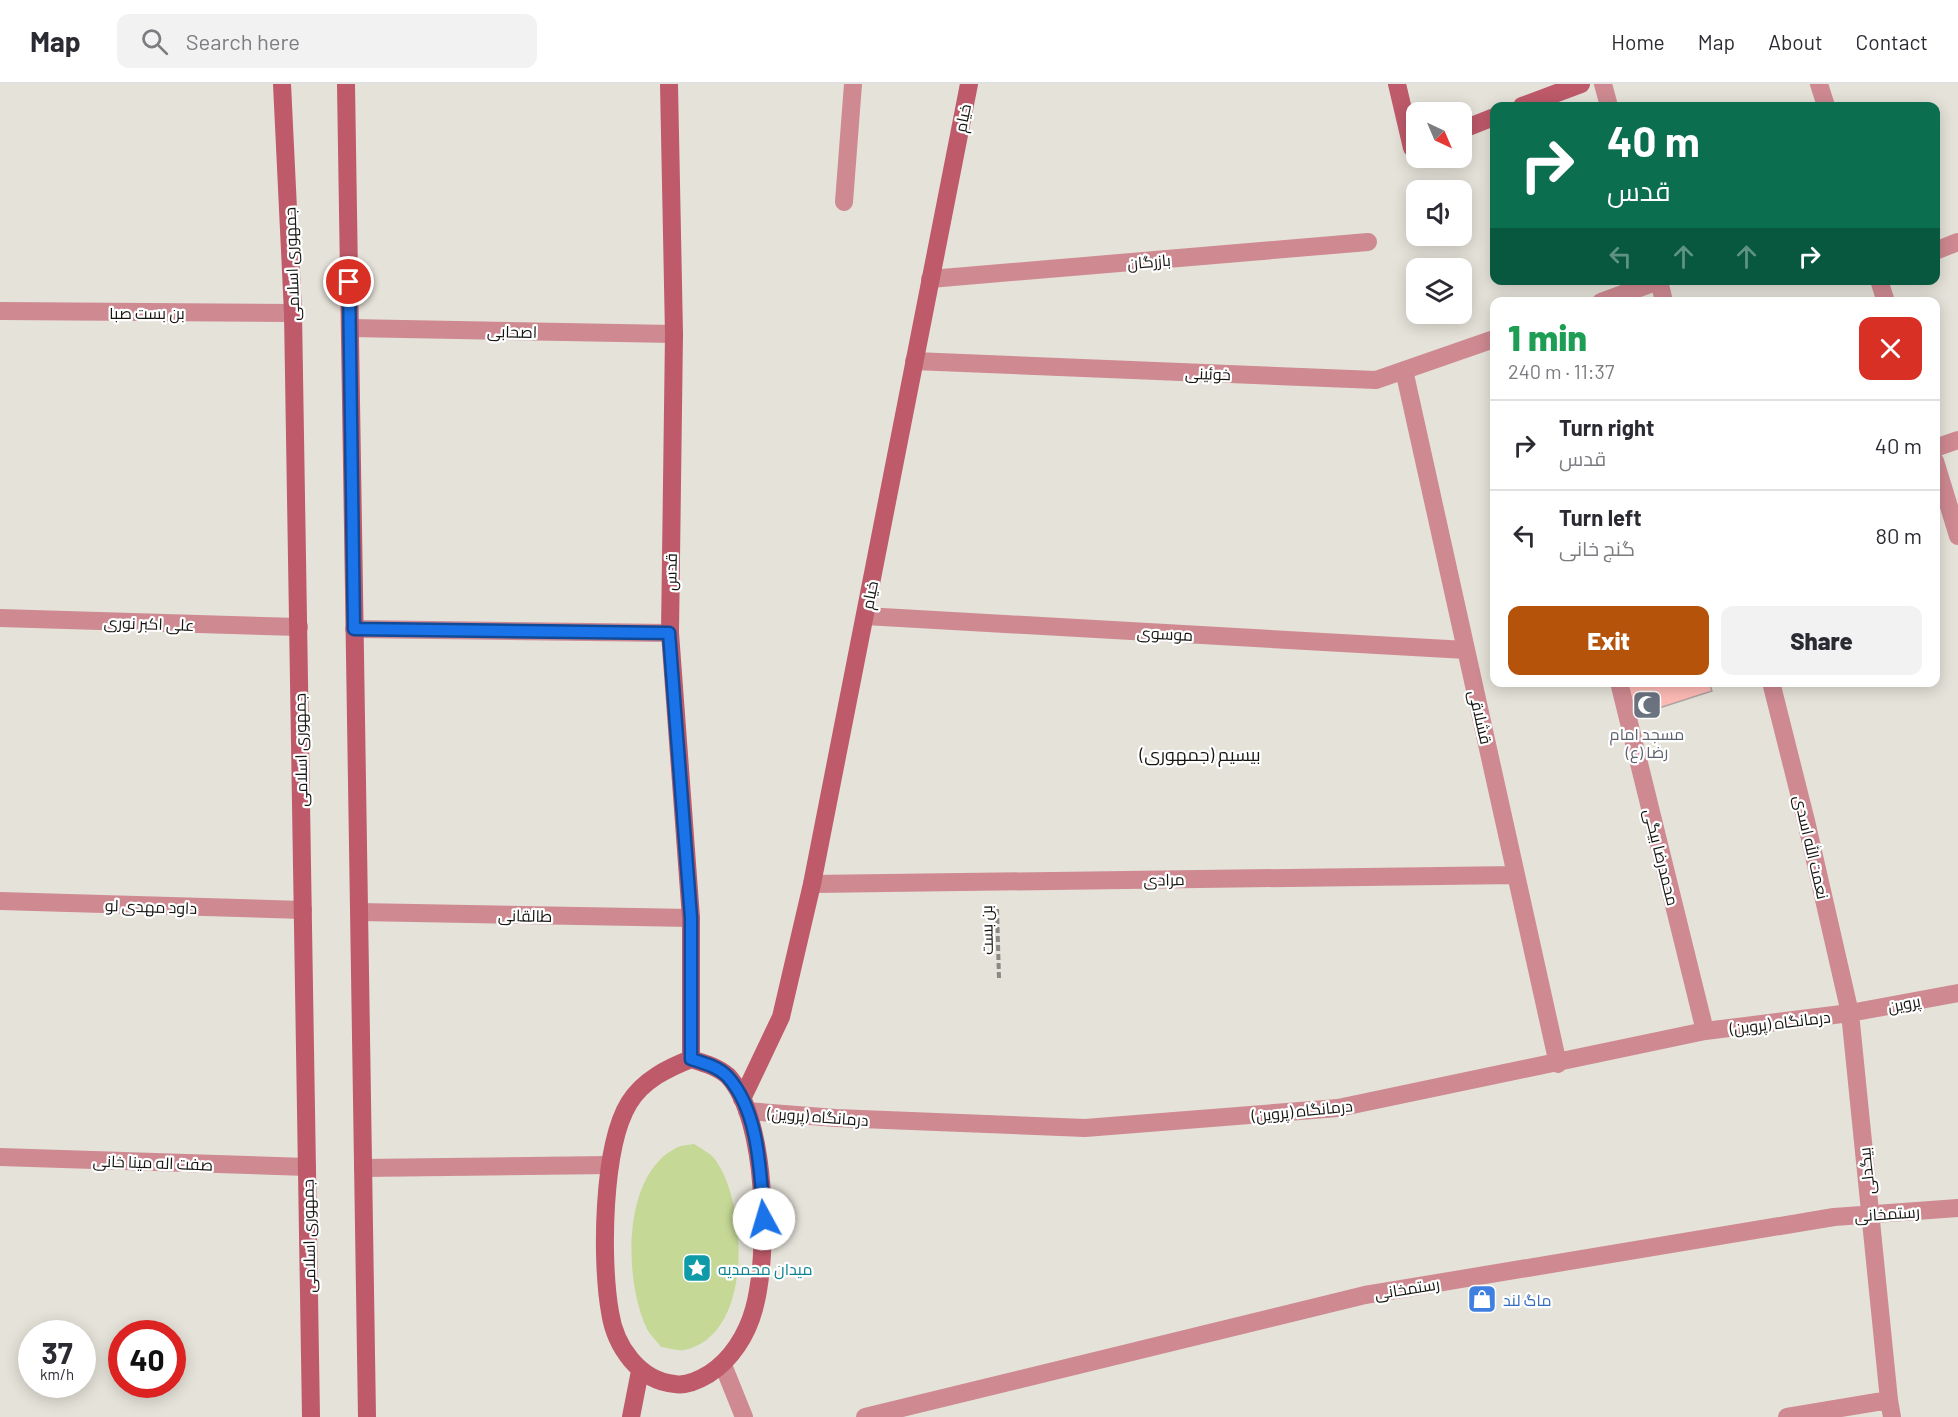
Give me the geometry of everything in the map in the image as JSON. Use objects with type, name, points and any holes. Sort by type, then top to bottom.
[{"type":"street","name":"جمهوری اسلامی","points":[[282,84],[293,313],[311,1417]]},
{"type":"street","points":[[346,84],[367,1417]]},
{"type":"street","name":"قدس","points":[[669,84],[674,334],[669,633],[691,918],[691,1059]]},
{"type":"street","points":[[844,202],[854,84]]},
{"type":"street","name":"خیام","points":[[744,1105],[781,1017],[812,884],[969,84]]},
{"type":"street","points":[[1397,84],[1406,122]]},
{"type":"street","points":[[1532,102],[1581,84]]},
{"type":"street","points":[[1602,84],[1608,102]]},
{"type":"street","points":[[1819,84],[1825,102]]},
{"type":"street","points":[[1472,126],[1490,119]]},
{"type":"street","name":"بازرگان","points":[[930,279],[1368,242]]},
{"type":"street","points":[[1940,249],[1958,242]]},
{"type":"street","points":[[1615,297],[1648,285]]},
{"type":"street","name":"بن بست صبا","points":[[0,311],[293,313]]},
{"type":"street","name":"اصحابی","points":[[350,328],[674,334]]},
{"type":"street","name":"خوئینی","points":[[914,361],[1376,380],[1490,340]]},
{"type":"street","name":"قشلاقی","points":[[1404,370],[1558,1064]]},
{"type":"street","points":[[1940,446],[1958,440]]},
{"type":"street","points":[[1940,477],[1958,536]]},
{"type":"street","name":"موسوی","points":[[865,616],[1466,650]]},
{"type":"street","name":"علی اکبر نوری","points":[[0,618],[299,627]]},
{"type":"street","points":[[354,629],[669,633]]},
{"type":"street","name":"محمدرضا بیگی","points":[[1620,687],[1705,1031]]},
{"type":"street","name":"نعمت الله اسدی","points":[[1772,687],[1851,1013]]},
{"type":"street","name":"مرادی","points":[[812,884],[1516,875]]},
{"type":"street","name":"داود مهدی لو","points":[[0,901],[303,910]]},
{"type":"street","name":"طالقانی","points":[[359,912],[691,918]]},
{"type":"street","name":"پروین","points":[[1851,1013],[1958,993]]},
{"type":"street","name":"درمانگاه (پروین)","points":[[744,1105],[836,1118],[1085,1128],[1338,1108],[1558,1064],[1705,1031],[1851,1013]]},
{"type":"street","name":"بیگدلی","points":[[1851,1013],[1891,1408]]},
{"type":"street","points":[[691,1059],[711,1065],[727,1076],[744,1105],[759,1169],[763,1209],[761,1272],[754,1311],[740,1342],[723,1365],[700,1380],[677,1385],[657,1381],[640,1371],[622,1347],[610,1314],[606,1225],[610,1165],[620,1122],[630,1102],[643,1087],[667,1069],[691,1059]]},
{"type":"street","name":"صفت اله مینا خانی","points":[[0,1157],[307,1167]]},
{"type":"street","points":[[363,1168],[610,1165]]},
{"type":"street","name":"رستمخانی","points":[[865,1417],[1365,1295],[1834,1217],[1958,1209]]},
{"type":"street","points":[[723,1365],[744,1417]]},
{"type":"street","points":[[631,1417],[640,1371]]},
{"type":"street","points":[[1787,1417],[1891,1408]]},
{"type":"path","name":"بن بست","points":[[996,881],[999,978]]},
{"type":"green space","name":"میدان محمدیه","points":[[694,1144],[713,1157],[725,1177],[733,1203],[738,1233],[738,1264],[734,1294],[723,1320],[707,1339],[684,1350],[679,1350],[661,1347],[647,1329],[639,1309],[634,1284],[632,1231],[645,1181],[658,1162],[676,1148]]},
{"type":"building","name":"مسجد امام رضا (ع)","points":[[1620,687],[1711,687],[1712,691],[1628,718]]},
{"type":"place","name":"مسجد امام رضا (ع)","points":[[1647,705]]},
{"type":"place","name":"میدان محمدیه","points":[[697,1268]]},
{"type":"place","name":"ماگ لند","points":[[1482,1299]]},
{"type":"district","name":"(بیسیم (جمهوری","points":[[1200,754]]},
{"type":"route","points":[[349,282],[354,629],[669,633],[691,918],[691,1059],[711,1065],[727,1076],[742,1099],[751,1127],[759,1169],[764,1219]]}]
